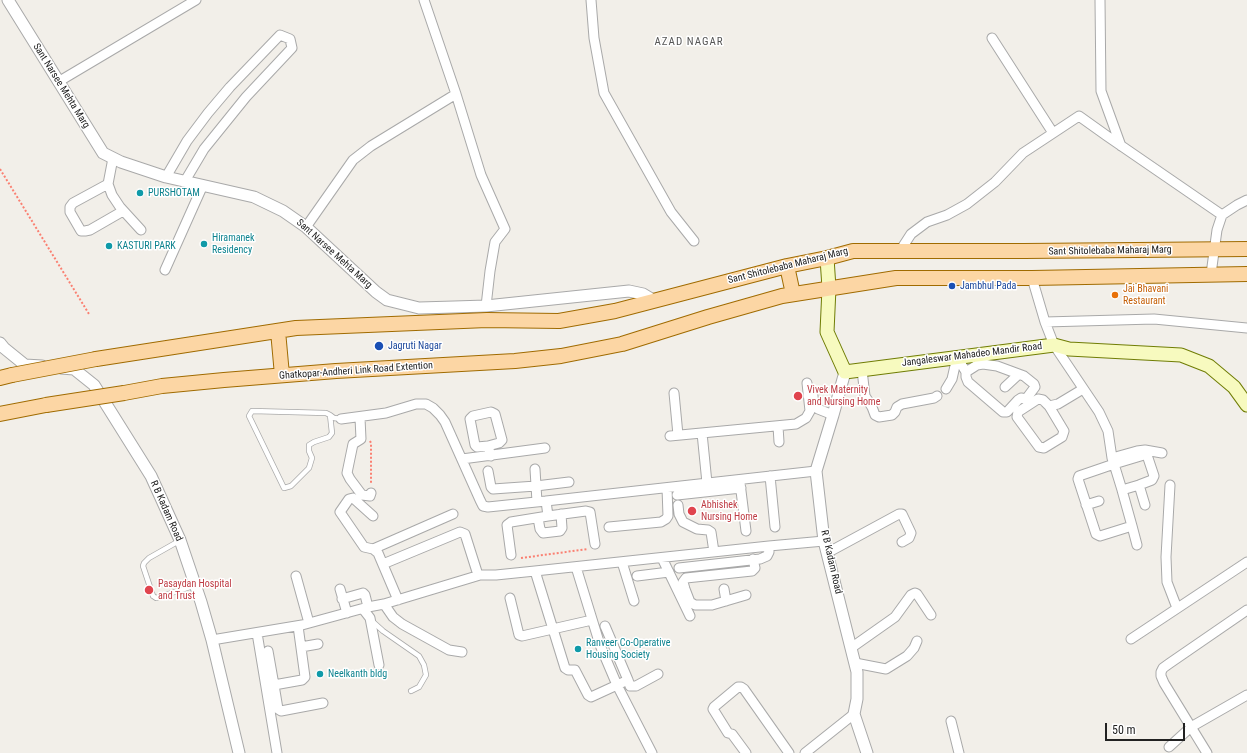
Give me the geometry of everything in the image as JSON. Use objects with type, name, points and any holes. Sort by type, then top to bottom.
[{"type":"main road","name":"Sant Shitolebaba Maharaj Marg","points":[[6,377],[96,359],[296,328],[486,320],[559,321],[615,311],[787,266],[853,251],[1247,249]]},
{"type":"main road","points":[[827,258],[829,288],[827,332],[845,372]]},
{"type":"main road","points":[[787,266],[793,294],[896,278],[1032,278],[1247,274]]},
{"type":"main road","name":"Ghatkopar-Andheri Link Road Extention","points":[[0,414],[162,386],[282,375],[515,361],[561,356],[622,344],[708,317],[793,294]]},
{"type":"main road","points":[[278,331],[282,375]]},
{"type":"main road","name":"Jangaleswar Mahadeo Mandir Road","points":[[845,372],[1054,345],[1069,350],[1181,355],[1209,366],[1234,387],[1247,405]]},
{"type":"street","name":"Sant Narsee Mehta Marg","points":[[8,0],[103,153],[121,162],[166,177],[186,180],[254,197],[283,211],[306,227],[376,292],[387,300],[418,308],[486,306],[629,291],[643,294],[653,300]]},
{"type":"street","points":[[58,82],[196,0]]},
{"type":"street","points":[[424,0],[456,94],[481,175],[505,229],[495,242],[486,306]]},
{"type":"street","points":[[591,0],[594,38],[604,93],[671,212],[694,241]]},
{"type":"street","points":[[1100,0],[1101,91],[1121,146]]},
{"type":"street","points":[[166,177],[187,141],[230,87],[280,35],[290,39],[292,48],[246,97],[204,149],[186,180]]},
{"type":"street","points":[[992,38],[1053,133]]},
{"type":"street","points":[[306,227],[353,160],[370,146],[456,94]]},
{"type":"street","points":[[900,251],[911,234],[927,222],[946,215],[966,204],[995,182],[1023,154],[1079,116],[1222,215]]},
{"type":"street","points":[[113,158],[108,184],[112,195],[123,211],[141,230]]},
{"type":"street","points":[[108,184],[73,203],[70,207],[70,212],[81,231],[85,231],[90,230],[123,211]]},
{"type":"street","points":[[165,270],[203,185]]},
{"type":"street","points":[[1211,274],[1217,230],[1222,215],[1237,204],[1247,200]]},
{"type":"street","points":[[1032,278],[1045,322],[1054,345],[1099,412],[1108,431],[1113,461],[1138,545]]},
{"type":"street","points":[[1045,322],[1154,319],[1247,328]]},
{"type":"street","name":"R B Kadam Road","points":[[0,343],[25,365],[74,369],[94,385],[151,476],[180,540],[196,585],[212,640],[239,753]]},
{"type":"street","points":[[957,357],[966,372],[968,382],[1003,412],[1007,412],[1020,398],[1026,399],[1035,387],[1034,384],[1024,376],[997,366],[983,364],[977,365],[966,372]]},
{"type":"street","points":[[946,389],[952,379],[957,357]]},
{"type":"street","points":[[862,370],[865,396],[875,415],[878,417],[892,415],[897,407],[902,404],[934,398],[937,396]]},
{"type":"street","name":"R B Kadam Road","points":[[845,372],[816,471],[824,541],[857,672],[857,692],[854,714],[867,753]]},
{"type":"street","points":[[1005,387],[1019,374]]},
{"type":"street","points":[[807,383],[813,407]]},
{"type":"street","points":[[1049,406],[1058,404],[1083,389]]},
{"type":"street","points":[[674,393],[674,436],[796,424],[806,418],[813,407],[813,393]]},
{"type":"street","points":[[1038,399],[1043,400],[1049,406],[1064,431],[1062,437],[1044,448],[1039,447],[1017,417],[1018,412],[1038,399]]},
{"type":"street","points":[[341,420],[386,413],[416,404],[426,404],[433,408],[445,422],[472,483],[484,506],[488,507],[707,483],[740,484]]},
{"type":"street","points":[[813,407],[833,415]]},
{"type":"street","points":[[360,418],[361,439],[353,444],[347,473],[362,495],[370,496],[371,493]]},
{"type":"street","points":[[778,426],[779,442]]},
{"type":"street","points":[[702,433],[707,483]]},
{"type":"street","points":[[488,446],[491,456]]},
{"type":"street","points":[[462,459],[545,448]]},
{"type":"street","points":[[1132,526],[1100,536],[1096,534],[1078,479],[1079,476],[1137,451],[1145,450],[1162,453]]},
{"type":"street","points":[[1113,461],[1144,454],[1147,455],[1154,476],[1152,480],[1122,490]]},
{"type":"street","points":[[534,470],[536,486],[548,516]]},
{"type":"street","points":[[488,471],[491,487],[493,489],[569,482]]},
{"type":"street","points":[[677,495],[740,484],[770,476],[816,471]]},
{"type":"street","points":[[770,476],[775,527]]},
{"type":"street","points":[[740,484],[746,531]]},
{"type":"street","points":[[1139,485],[1145,505]]},
{"type":"street","points":[[1170,485],[1166,530],[1167,582],[1177,608]]},
{"type":"street","points":[[609,527],[661,522],[666,519],[668,516],[667,488]]},
{"type":"street","points":[[373,516],[353,498],[349,499],[340,512],[364,547],[373,548],[453,514]]},
{"type":"street","points":[[1086,505],[1099,501]]},
{"type":"street","points":[[678,505],[679,514],[683,522],[697,529],[708,530],[711,532],[714,552]]},
{"type":"street","points":[[511,555],[507,525],[511,522],[561,514],[586,511],[590,512],[595,544]]},
{"type":"street","points":[[538,518],[540,529],[543,533],[560,531],[562,528],[561,514]]},
{"type":"street","points":[[827,553],[899,514],[902,514],[911,533],[908,538],[902,542]]},
{"type":"street","points":[[383,564],[460,532],[465,534],[478,575]]},
{"type":"street","points":[[212,640],[298,626],[384,604],[478,575],[496,575],[824,541]]},
{"type":"street","points":[[679,568],[760,559],[767,556],[769,546]]},
{"type":"street","points":[[373,548],[378,553],[398,600]]},
{"type":"street","points":[[662,558],[690,616]]},
{"type":"street","points":[[746,595],[712,605],[695,604],[690,602],[684,589],[684,582],[686,578],[752,570],[755,568],[753,559]]},
{"type":"street","points":[[622,562],[634,601]]},
{"type":"street","points":[[1131,639],[1247,562]]},
{"type":"street","points":[[576,567],[600,645],[617,685],[652,753]]},
{"type":"street","points":[[535,571],[565,668],[568,670],[575,670],[588,695],[591,697],[628,680]]},
{"type":"street","points":[[637,576],[669,572]]},
{"type":"street","points":[[296,576],[310,623]]},
{"type":"street","points":[[340,589],[346,613]]},
{"type":"street","points":[[724,589],[726,601]]},
{"type":"street","points":[[342,599],[363,593],[365,595],[366,608],[370,618],[379,665]]},
{"type":"street","points":[[852,648],[895,617],[911,595],[915,593],[918,594],[931,615]]},
{"type":"street","points":[[510,598],[519,635],[522,636],[592,620]]},
{"type":"street","points":[[384,604],[393,616],[402,624],[448,650],[462,652]]},
{"type":"street","points":[[1207,753],[1164,683],[1161,672],[1163,668],[1247,610]]},
{"type":"street","points":[[274,685],[302,680],[305,677],[298,626]]},
{"type":"street","points":[[605,626],[630,686],[636,686],[658,674]]},
{"type":"street","points":[[257,633],[277,753]]},
{"type":"street","points":[[600,645],[611,640]]},
{"type":"street","points":[[855,663],[886,668],[907,656],[914,648],[917,641]]},
{"type":"street","points":[[301,647],[318,644]]},
{"type":"street","points":[[268,651],[278,709],[281,711],[323,703]]},
{"type":"street","points":[[608,664],[619,659]]},
{"type":"street","points":[[746,753],[732,734],[728,733],[713,710],[714,707],[738,687],[744,689],[789,753]]},
{"type":"street","points":[[1169,747],[1191,727],[1247,695]]},
{"type":"street","points":[[805,753],[854,714]]},
{"type":"street","points":[[951,721],[959,753]]},
{"type":"lane","points":[[330,415],[332,434],[329,437],[309,445],[309,451],[312,458],[310,468],[291,486],[284,488],[249,416],[252,411],[326,413],[341,420]]},
{"type":"lane","points":[[180,540],[149,558],[144,563],[143,566],[153,596],[156,598],[196,585]]},
{"type":"lane","points":[[370,618],[376,626],[419,656],[424,665],[426,675],[419,687],[411,691]]},
{"type":"path","points":[[0,169],[89,314]]},
{"type":"path","points":[[361,439],[369,441],[371,444],[371,493]]},
{"type":"path","points":[[511,555],[514,559],[592,548],[595,544]]},
{"type":"place","name":"PURSHOTAM","points":[[140,193]]},
{"type":"place","name":"Hiramanek Residency","points":[[204,244]]},
{"type":"place","name":"KASTURI PARK","points":[[109,246]]},
{"type":"place","name":"Jambhul Pada","points":[[952,286]]},
{"type":"place","name":"Jai Bhavani Restaurant","points":[[1115,295]]},
{"type":"place","name":"Jagruti Nagar","points":[[379,346]]},
{"type":"place","name":"Vivek Maternity and Nursing Home","points":[[798,396]]},
{"type":"place","name":"Abhishek Nursing Home","points":[[692,511]]},
{"type":"place","name":"Pasaydan Hospital and Trust","points":[[149,590]]},
{"type":"place","name":"Ranveer Co-Operative Housing Society","points":[[578,649]]},
{"type":"place","name":"Neelkanth bldg","points":[[320,674]]},
{"type":"district","name":"AZAD NAGAR","points":[[689,42]]}]
